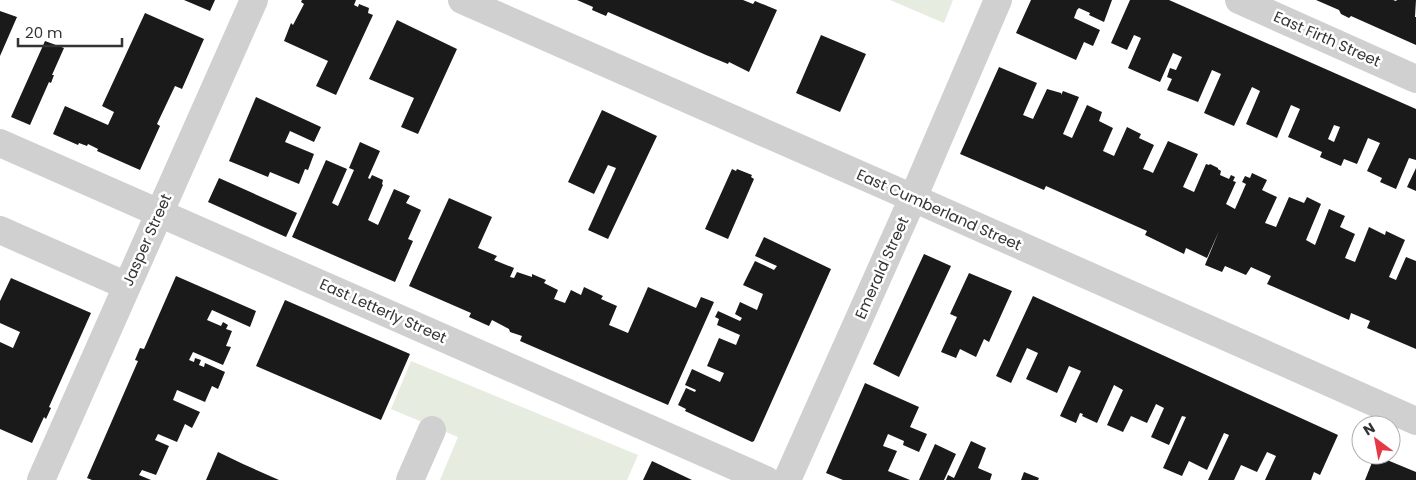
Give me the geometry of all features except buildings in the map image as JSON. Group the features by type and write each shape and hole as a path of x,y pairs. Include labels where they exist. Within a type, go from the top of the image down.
{"street":[{"name":"Jasper Street","path":"41,480 254,0"},
{"name":"East Cumberland Street","path":"462,0 1416,421"},
{"name":"Emerald Street","path":"788,480 998,0"},
{"name":"East Firth Street","path":"1238,0 1416,79"},
{"name":"East Letterly Street","path":"0,143 766,480"},
{"path":"0,230 127,286"},
{"path":"410,480 432,430"}],"shaded area":[{"path":"890,0 953,0 944,23"},
{"path":"411,361 638,455 627,480 440,480 458,437 391,409"}]}
